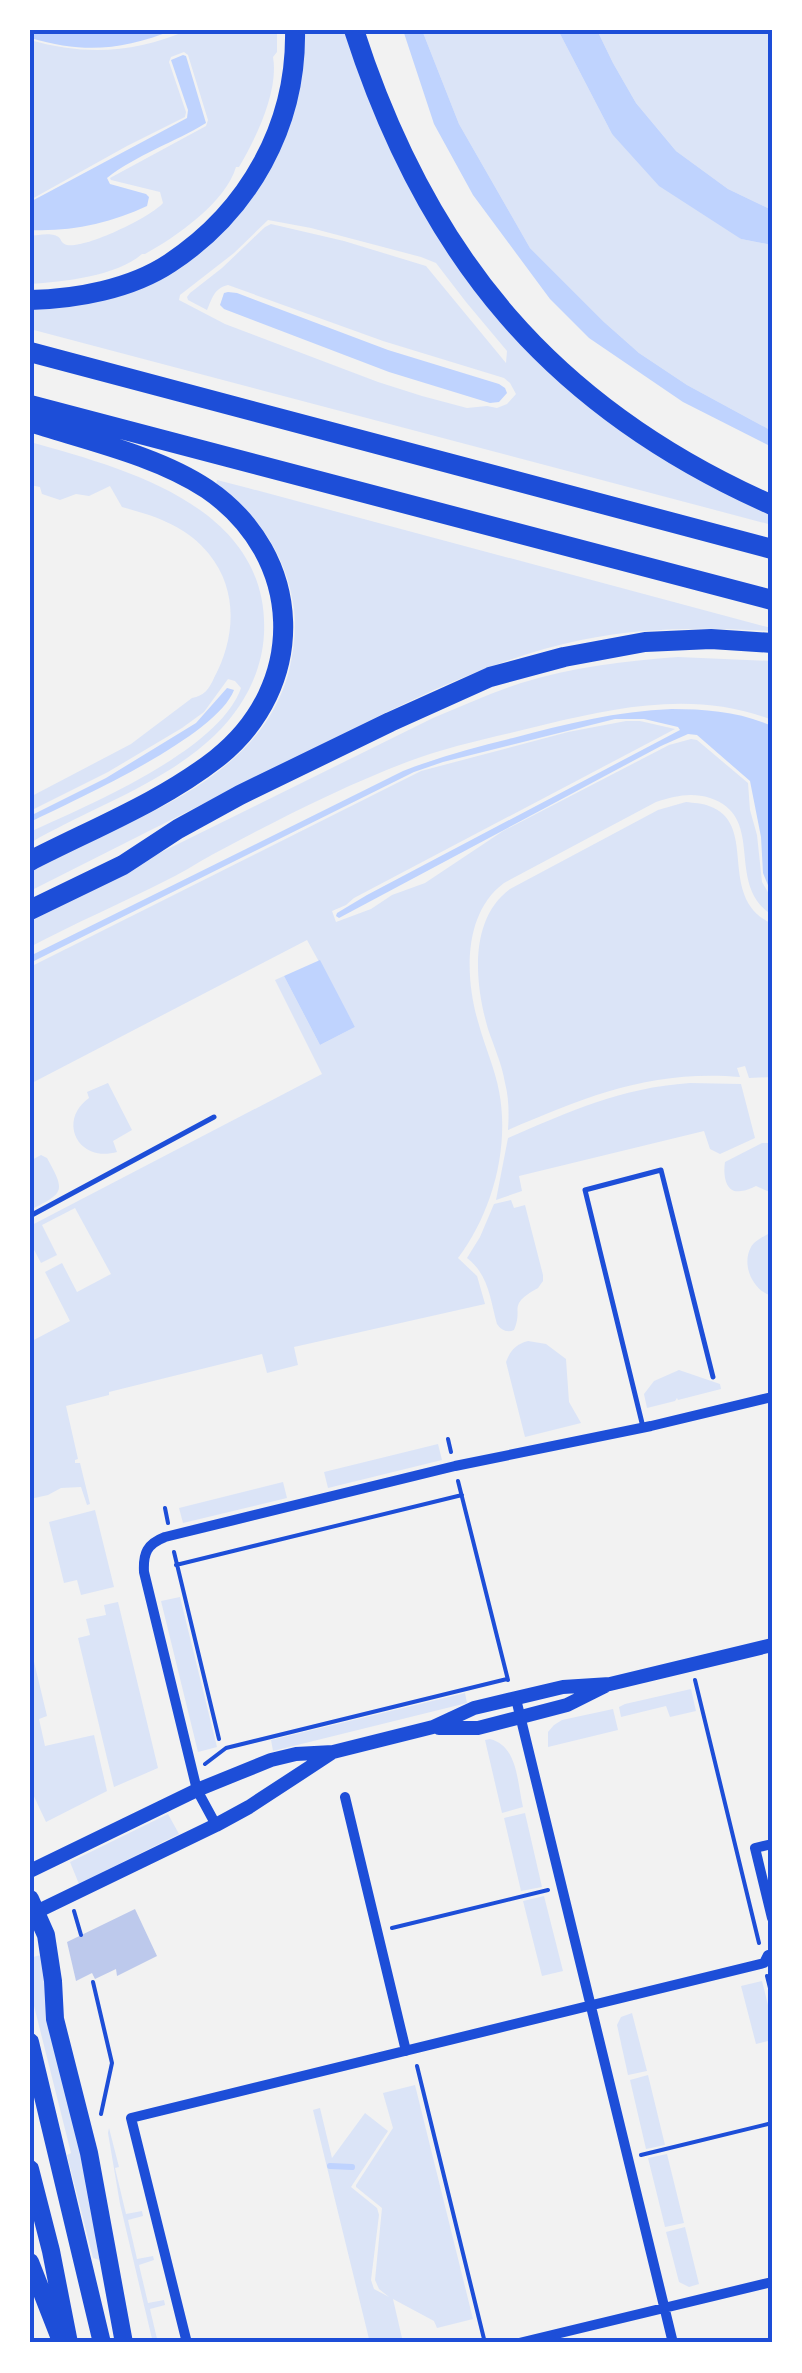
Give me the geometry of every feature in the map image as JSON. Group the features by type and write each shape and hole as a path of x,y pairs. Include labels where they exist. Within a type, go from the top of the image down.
{"highway":[{"path":"30,300 70,297 138,278 168,264 220,222 252,182 282,121 294,66 295,30"},
{"path":"354,30 410,172 452,245 494,301 545,356 626,425 686,463 772,504"},
{"path":"30,352 772,548"},
{"path":"30,406 772,600"},
{"path":"30,422 163,466 197,483 226,504 257,540 273,569 280,591 284,633 282,654 268,697 256,718 216,759 153,799 30,860"},
{"path":"30,910 123,866 178,829 240,796 490,677 564,657 645,642 772,642"}],"main road":[{"path":"32,1909 46,1935 55,2019 89,2153 124,2343"},
{"path":"30,2042 102,2343"},
{"path":"30,2169 69,2343"},
{"path":"30,2262 61,2343"}],"street":[{"path":"216,1825 193,1773 144,1572 144,1556 157,1540 455,1466 772,1397"},
{"path":"30,1871 198,1790 271,1760 333,1752 433,1728 515,1693 610,1684 772,1645"},
{"path":"433,1728 478,1728 567,1706 610,1684"},
{"path":"515,1693 674,2343"},
{"path":"32,1909 216,1825 333,1752"},
{"path":"345,1797 409,2050"},
{"path":"772,1844 755,1848 772,1918"},
{"path":"187,2343 131,2118 768,1958"},
{"path":"519,2343 772,2282"}],"lane":[{"path":"30,1216 214,1117"},
{"path":"643,1428 585,1190 661,1170 713,1377"}],"path":[{"path":"448,1439 507,1679 515,1693"},
{"path":"176,1564 462,1495"},
{"path":"165,1508 220,1739"},
{"path":"692,1664 768,1958 772,1996"},
{"path":"193,1773 226,1748 507,1679"},
{"path":"378,1932 562,1886"},
{"path":"77,1920 82,1934"},
{"path":"93,1982 112,2063 100,2122"},
{"path":"409,2050 484,2343"},
{"path":"628,2158 772,2123"}],"shaded area":[{"path":"188,30 277,30 269,99 239,167 222,193 198,217 131,262 104,273 30,284 30,236 52,234 64,244 76,245 145,216 163,203 160,192 110,178 206,126 208,120 188,55 184,52 171,57 169,62 185,117 30,200 30,40 110,50 149,44"},
{"path":"302,30 347,30 357,61 516,336 772,512 772,525 30,329 30,310 116,296 252,195","holes":["268,220 436,263 507,351 506,363 426,266 271,224 190,293 188,300 207,310 217,291 228,285 383,341 504,378 516,394 497,408 467,408 422,396 225,324 179,300 180,295 234,253"]},
{"path":"422,30 558,30 612,134 741,239 772,245 772,431 687,385 639,353 530,248 459,124"},
{"path":"597,30 772,30 772,210 728,189 676,151 636,103"},
{"path":"30,442 148,481 186,500 218,525 244,554 260,590 264,634 249,689 215,735 173,768 30,843 30,832 149,774 180,754 228,711 241,688 228,679 204,712 182,728 108,772 30,811 30,797 131,744 206,691 221,663 231,615 219,568 191,536 170,523 122,507 110,486 89,496 76,494 60,500 42,494 40,487 30,485"},
{"path":"217,480 771,628 651,630 581,640 511,659 379,716 30,891 30,871 144,816 218,772 248,744 273,711 294,646 289,585 267,536 244,508 216,485"},
{"path":"678,657 772,661 772,720 716,706 660,704 575,717 441,751 383,771 313,803 30,947 30,917 433,718 540,677"},
{"path":"626,721 675,729 332,911 336,922 425,883 503,831 669,745 697,740 748,783 762,882 772,899 772,915 758,902 750,886 737,820 727,807 710,798 690,795 656,802 504,883 480,912 470,949 471,988 499,1091 502,1135 489,1200 458,1258 477,1276 485,1304 294,1347 298,1365 267,1373 262,1354 66,1406 78,1459 75,1463 80,1463 90,1504 87,1505 81,1487 61,1488 30,1499 30,1342 70,1321 45,1272 62,1263 77,1292 111,1274 75,1208 42,1225 57,1255 41,1263 30,1242 30,1226 322,1074 275,980 284,976 320,1045 355,1027 307,940 30,1084 30,967 421,771 568,732"},
{"path":"686,802 706,805 724,815 732,828 745,897 755,912 772,924 772,1077 749,1078 745,1066 737,1068 740,1077 648,1082 593,1096 508,1130 506,1089 488,1029 478,974 481,935 487,918 510,889 658,810"},
{"path":"108,1083 132,1130 113,1141 117,1152 103,1154 83,1146 76,1138 74,1118 89,1098 87,1092"},
{"path":"690,1083 741,1084 755,1138 720,1154 710,1149 704,1131 519,1176 522,1191 496,1200 508,1138 618,1095"},
{"path":"762,1143 772,1143 772,1193 756,1186 743,1191 731,1189 725,1177 725,1162"},
{"path":"41,1155 53,1169 58,1190 30,1210 30,1161"},
{"path":"511,1200 514,1208 525,1205 543,1281 519,1303 517,1322 514,1330 509,1331 497,1324 484,1280 467,1258 494,1204"},
{"path":"772,1232 772,1296 754,1283 747,1262 753,1245"},
{"path":"528,1341 546,1344 566,1359 569,1402 581,1423 525,1437 506,1362 514,1348"},
{"path":"679,1370 720,1384 721,1389 647,1408 644,1394 654,1381"},
{"path":"438,1444 442,1460 328,1488 324,1472"},
{"path":"283,1482 287,1498 183,1523 179,1508"},
{"path":"95,1510 114,1587 81,1595 77,1580 64,1583 49,1522"},
{"path":"180,1597 217,1747 198,1752 161,1601"},
{"path":"118,1602 158,1768 114,1787 78,1638 90,1635 86,1619 106,1615 104,1605"},
{"path":"30,1645 47,1716 39,1719 45,1746 94,1735 107,1791 46,1822 30,1788"},
{"path":"691,1689 696,1711 670,1717 666,1706 621,1717 619,1707 625,1704"},
{"path":"465,1693 467,1703 273,1751 271,1740"},
{"path":"613,1709 618,1730 548,1747 548,1732 562,1720"},
{"path":"490,1739 511,1757 523,1807 502,1813 485,1740"},
{"path":"525,1813 542,1887 521,1891 504,1818"},
{"path":"168,1814 179,1834 79,1884 70,1862"},
{"path":"544,1896 563,1971 542,1976 523,1901"},
{"path":"44,1954 100,2260 93,2258 30,1990 30,1958"},
{"path":"762,1981 772,2021 772,2040 756,2044 741,1986"},
{"path":"632,2013 647,2071 628,2075 617,2025 621,2017"},
{"path":"648,2075 665,2145 646,2149 630,2080"},
{"path":"415,2085 473,2319 437,2328 434,2321 393,2299 402,2338 370,2343 313,2110 320,2108 332,2158 365,2113 388,2131 351,2187 377,2208 371,2280 374,2289 389,2297 375,2280 382,2208 356,2185 393,2128 383,2093"},
{"path":"109,2128 126,2214 142,2211 143,2216 128,2220 137,2259 153,2256 154,2260 139,2265 148,2303 164,2300 165,2305 150,2309 158,2343 153,2343 120,2204"},
{"path":"667,2154 684,2223 665,2227 648,2158"},
{"path":"685,2227 699,2284 689,2287 679,2282 666,2232"}],"water":[{"path":"30,30 174,30 120,46 86,48 30,38"},
{"path":"403,30 422,30 459,124 530,248 639,353 687,385 772,431 772,447 683,402 589,338 550,299 473,195 434,124"},
{"path":"558,30 597,30 636,103 676,151 728,189 772,210 772,245 741,239 659,186 612,134"},
{"path":"183,55 206,123 107,178 110,184 146,194 147,206 90,225 30,230 30,202 187,118 188,110 171,60"},
{"path":"228,292 388,350 499,384 507,393 499,402 490,403 389,372 224,309 220,305"},
{"path":"227,688 234,690 222,708 174,746 30,822 30,816 106,778 196,723"},
{"path":"672,709 723,712 772,726 772,895 763,873 761,837 750,781 697,735 688,734 339,918 336,916 367,895 680,730 644,719 615,719 414,772 30,963 30,956 403,771 572,723"},
{"path":"320,960 355,1027 320,1045 284,976"}],"building":[{"path":"135,1909 157,1956 117,1976 116,1969 95,1979 92,1973 76,1981 67,1942"}],"waterway":[{"path":"330,2166 352,2167"}]}
